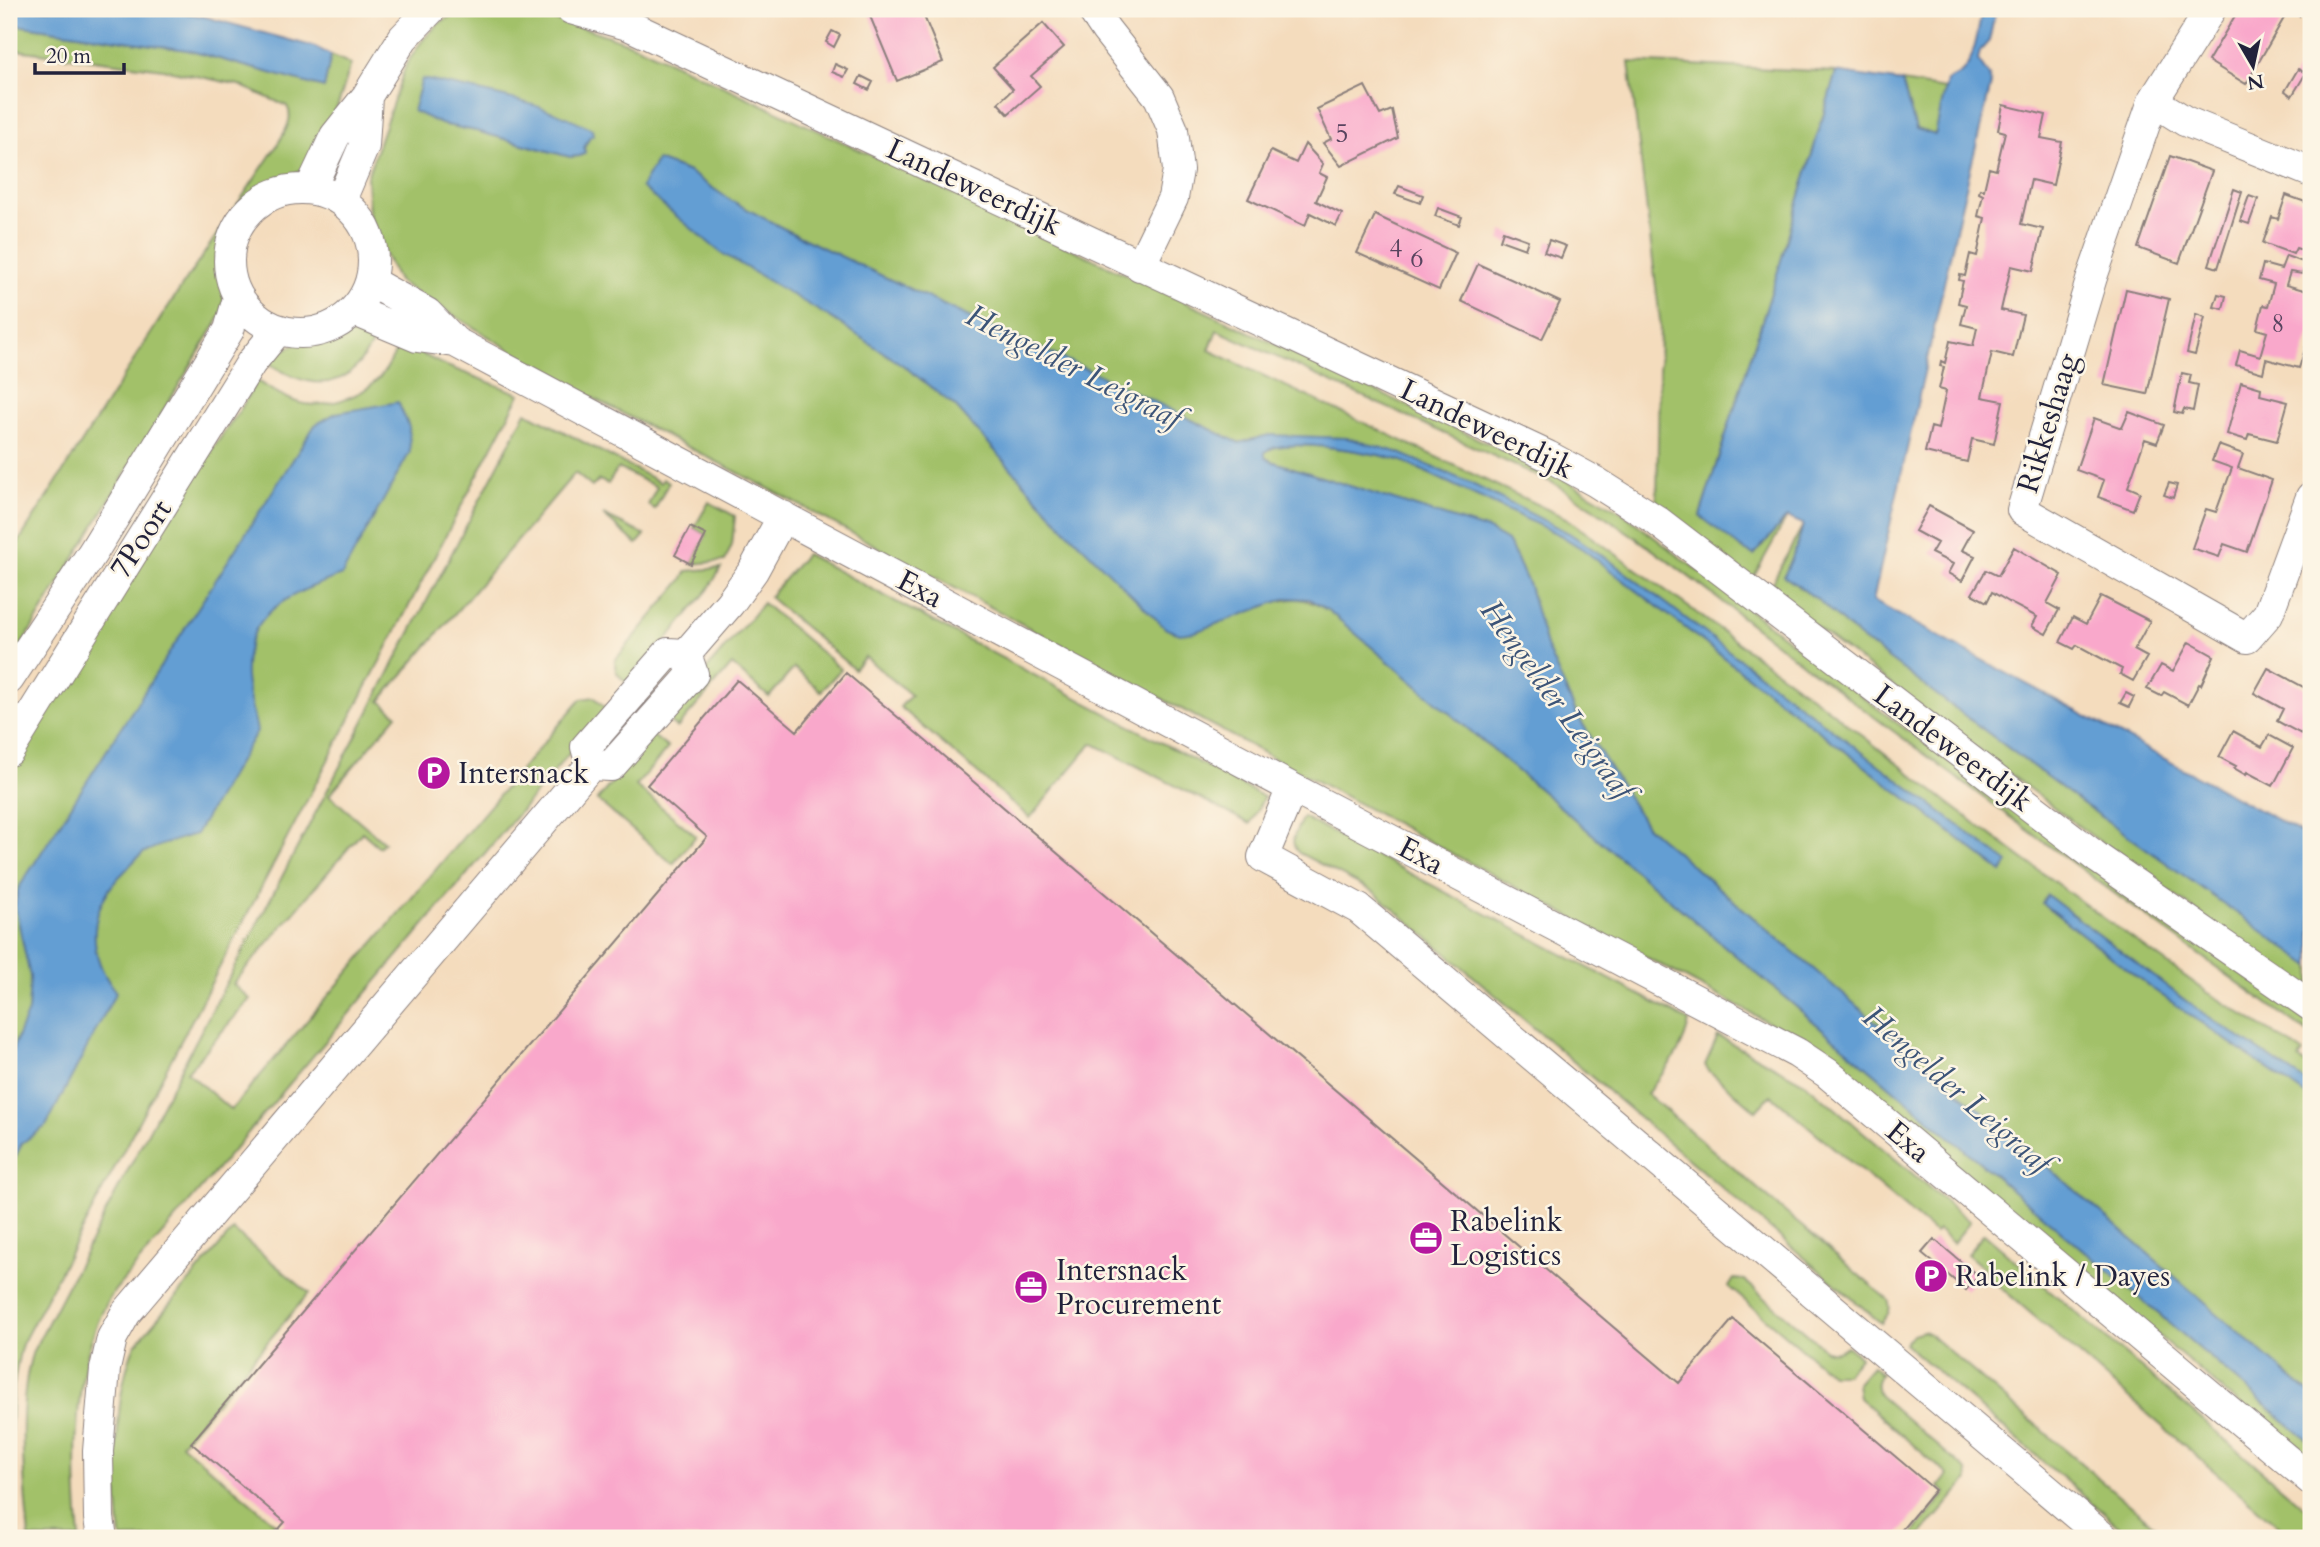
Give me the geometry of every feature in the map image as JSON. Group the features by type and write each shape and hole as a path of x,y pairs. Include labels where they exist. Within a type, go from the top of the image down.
{"street":[{"path":"310,189 335,136 367,96 403,38 431,9"},
{"name":"Landeweerdijk","path":"571,9 630,17 1140,266 1548,456 1596,482 1656,520 2099,859 2311,1006"},
{"path":"1092,9 1159,97 1173,130 1178,170 1173,198 1140,266"},
{"path":"2211,9 2153,101 2185,121 2311,172"},
{"path":"341,200 364,146 367,96"},
{"name":"Rikkeshaag","path":"2153,101 2092,276 2022,510 2247,638 2268,614 2311,497"},
{"path":"310,189 341,200 358,216 370,237 374,259 367,293 355,311 332,327 305,334 278,330 262,323 248,312 238,298 228,273 229,246 240,221 258,202 283,190 310,189"},
{"path":"371,282 427,313 455,342"},
{"name":"7Poort","path":"9,679 93,552 225,336 235,316 238,298"},
{"path":"355,311 417,337 455,342"},
{"name":"7Poort","path":"9,751 251,363 278,330"},
{"name":"Exa","path":"455,342 1292,788 1797,1053 1827,1073 2311,1480"},
{"path":"102,1538 98,1451 105,1369 112,1338 127,1313 591,765 611,766 693,674 686,654 749,577 783,516"},
{"path":"1292,788 1263,857 1359,909 2104,1538"}],"green space":[{"path":"475,9 514,9 637,46 1562,478 1620,511 1885,714 2311,1022 2311,1035 2010,817 1660,555 1590,506 1553,483 1217,330 1209,350 1566,518 1822,704 1952,806 2091,909 2207,992 2303,1052 2299,1059 2311,1068 2311,1085 2194,1007 2047,895 2042,903 2150,987 2311,1099 2311,1395 2016,1139 1646,826 1577,715 1546,646 1529,586 1507,541 1488,530 1271,461 1264,457 1265,452 1275,447 1310,446 1353,450 1402,461 1560,535 1584,550 2002,872 2007,863 1609,560 1569,533 1397,452 1269,435 1239,443 790,232 730,200 689,172 657,160 836,321 904,366 956,407 1067,531 1269,604 1300,599 1329,611 2311,1443 2311,1465 1822,1051 760,484 569,386 398,281 369,214 367,177 406,65 421,42 438,24 451,16","holes":["441,124 590,135 584,148 585,153 570,157"]},
{"path":"9,24 187,50 324,88 331,55 351,64 330,127 312,159 289,178 252,197 240,206 231,218 223,234 220,249 224,293 222,314 9,666 9,557 162,316 276,147 290,116 287,106 239,85 163,69 9,49"},
{"path":"1629,62 1836,72 1777,274 1700,515 1754,555 1787,517 1752,580 1657,504 1660,320"},
{"path":"1902,82 1945,89 1935,135 1916,129"},
{"path":"369,330 378,333 364,357 353,370 332,381 298,378 267,362 301,342 342,332"},
{"path":"400,343 444,365 520,394 22,1344 11,1415 16,1538 9,1538 9,775 148,541 242,407 256,381 300,403 330,403 361,392 377,380"},
{"path":"526,412 661,483 663,479 669,482 655,509 648,505 657,487 618,468 608,484 599,480 592,487 575,473 380,701 397,715 329,795 384,842 379,847 362,832 233,984 250,999 187,1072 231,1110 581,699 594,697 607,709 115,1290 90,1345 78,1410 76,1477 80,1538 29,1538 23,1418 24,1394 33,1351"},
{"path":"709,502 735,516 732,545 725,561 691,564 706,535 694,528"},
{"path":"603,515 645,535 637,544"},
{"path":"1803,525 1785,577 1818,600 1858,636 2078,800 2311,966 2311,994 2081,828 1768,591"},
{"path":"806,554 1264,797 1250,824 1092,743 1030,818 900,707 911,695 865,657 854,669 769,597"},
{"path":"721,568 708,590 629,685 616,670 616,659 687,571"},
{"path":"763,603 841,669 821,691 794,668 769,697 732,665 677,728 665,718"},
{"path":"652,735 668,748 636,786 696,836 673,864 597,800"},
{"path":"1303,817 1689,1021 1678,1051 1647,1094 1888,1300 1889,1312 1881,1323 1374,892 1299,853 1293,840"},
{"path":"1718,1036 1805,1083 1970,1222 1953,1243 1938,1230 1935,1233 1771,1095 1756,1111 1705,1065"},
{"path":"233,1230 309,1293 181,1444 275,1523 262,1538 121,1538 117,1492 117,1440 122,1389 135,1345"},
{"path":"1984,1234 2311,1513 2311,1538 2292,1538 1984,1273 1986,1270 1967,1254"},
{"path":"1734,1279 1744,1280 1826,1350 1837,1351 1847,1346 1860,1357 1846,1374 1831,1374 1729,1287"},
{"path":"1923,1331 2169,1538 2133,1538 1905,1344 1913,1334"},
{"path":"1872,1366 1881,1374 1877,1384 1879,1395 1967,1471 1968,1480 1918,1538 1909,1538 1946,1493 1939,1487 1948,1475 1859,1398 1857,1383"}],"water":[{"path":"9,9 161,9 202,16 315,47 331,55 324,88 187,50 9,24"},
{"path":"1982,9 1996,9 1989,41 1980,51 1978,60 1991,84 1873,601 2311,838 2311,966 2078,800 1858,636 1818,600 1784,576 1798,544 1803,524 1787,517 1754,555 1742,549 1700,516 1777,274 1836,72 1902,82 1916,129 1935,135 1947,81 1962,72 1970,60"},
{"path":"422,79 509,98 552,111 592,129 593,136 590,136 584,148 585,153 570,157 441,124 413,111"},
{"name":"Hengelder Leigraaf","path":"657,160 689,172 730,200 790,232 1239,443 1269,435 1347,438 1397,452 1470,483 1569,533 1609,560 2008,863 2002,872 1584,550 1560,535 1402,461 1353,450 1310,446 1275,447 1265,452 1265,457 1271,461 1488,530 1507,541 1529,586 1546,646 1577,715 1646,826 2016,1139 2311,1395 2311,1443 1329,611 1309,599 1287,598 1195,632 1180,634 1166,629 1067,531 956,407 904,366 836,321 720,252 641,187"},
{"path":"398,402 409,427 410,452 342,575 288,598 262,621 253,636 247,654 246,677 257,731 196,834 142,854 113,885 104,899 98,914 95,945 106,977 116,992 46,1126 22,1143 9,1171 9,1058 28,1011 30,977 15,906 18,889 315,425 336,413"},
{"path":"2047,895 2194,1007 2311,1085 2311,1099 2150,987 2042,903"}],"building":[{"path":"867,9 921,9 943,62 897,81"},
{"path":"2239,9 2269,9 2284,18 2246,84 2208,61"},
{"path":"2289,9 2304,9 2299,16"},
{"path":"1043,23 1064,47 1031,76 1040,86 1008,114 998,103 1013,89 993,67"},
{"path":"832,31 840,35 834,47 826,42"},
{"path":"835,64 848,70 844,77 832,72"},
{"path":"2298,69 2306,73 2292,96 2285,91"},
{"path":"861,76 873,82 869,90 857,84"},
{"path":"1365,86 1380,115 1392,110 1398,138 1341,166 1323,143 1331,139 1317,109"},
{"path":"2003,105 2046,115 2041,138 2062,142 2053,185 2031,180 2021,224 2043,229 2033,271 2011,266 2001,310 2023,315 2013,357 1992,352 1982,397 2003,401 1994,444 1972,439 1967,462 1925,452 1931,427 1938,429 1946,391 1939,389 1944,367 1940,366 1941,361 1945,363 1950,341 1973,346 1977,328 1961,324 1966,305 1958,303 1963,281 1959,280 1960,275 1965,276 1970,254 1977,256 1985,218 1978,216 1983,195 1979,193 1980,189 1984,190 1989,168 1996,170 2005,132 1998,130"},
{"path":"1305,144 1323,164 1319,173 1327,177 1316,201 1342,214 1336,226 1310,213 1305,226 1248,199 1271,151 1296,163"},
{"path":"2170,156 2212,171 2179,263 2138,248"},
{"path":"1399,186 1423,195 1420,203 1395,194"},
{"path":"2234,189 2242,192 2218,268 2209,265"},
{"path":"2286,195 2311,204 2311,253 2296,248 2293,254 2263,243 2272,217 2278,219"},
{"path":"2249,196 2258,199 2249,224 2240,221"},
{"path":"1438,208 1462,217 1459,225 1435,216"},
{"path":"1375,215 1456,253 1439,290 1357,253"},
{"path":"1503,231 1528,240 1525,249 1500,240"},
{"path":"1549,240 1566,246 1561,258 1544,252"},
{"path":"2286,256 2306,263 2302,274 2290,272 2286,285 2311,292 2311,330 2299,368 2266,359 2263,373 2236,365 2240,350 2260,356 2267,332 2257,329 2263,305 2268,306 2274,284 2259,280 2263,264 2281,269"},
{"path":"1478,264 1560,302 1542,339 1461,301"},
{"path":"2126,289 2169,299 2147,394 2104,385"},
{"path":"2218,294 2226,296 2223,309 2214,307"},
{"path":"2196,314 2205,317 2195,355 2187,353"},
{"path":"2182,373 2191,375 2189,383 2198,385 2193,411 2184,409 2182,414 2174,412"},
{"path":"2241,382 2261,388 2260,395 2288,402 2277,441 2249,434 2247,440 2227,434"},
{"path":"2129,412 2164,425 2157,443 2145,439 2128,487 2140,492 2133,510 2098,497 2104,480 2076,470 2094,418 2122,428"},
{"path":"2218,445 2243,454 2238,468 2272,480 2247,552 2224,544 2219,557 2192,548 2206,509 2216,512 2232,468 2212,461"},
{"path":"2169,483 2177,485 2173,498 2164,495"},
{"path":"1929,506 1973,530 1962,550 1975,556 1962,581 1948,573 1953,564 1931,553 1937,543 1915,531"},
{"path":"690,527 706,535 691,564 675,555"},
{"path":"2014,547 2062,575 2047,603 2059,610 2046,634 2032,626 2037,617 1992,592 1987,602 1972,594 1986,570 1998,576"},
{"path":"2101,596 2150,621 2134,650 2147,657 2133,681 2120,674 2122,669 2077,645 2074,649 2060,642 2073,617 2086,624"},
{"path":"2189,642 2214,656 2201,685 2199,684 2188,705 2164,692 2161,696 2147,689 2161,665 2173,671"},
{"path":"2268,668 2311,691 2311,704 2304,718 2309,720 2301,734 2277,721 2283,709 2254,693"},
{"path":"846,673 1679,1383 1733,1319 1935,1490 1895,1538 271,1538 285,1522 191,1443 707,837 647,785 737,680 797,731"},
{"path":"2126,693 2134,697 2129,707 2120,703"},
{"path":"2233,731 2262,747 2269,735 2293,748 2273,786 2247,772 2246,775 2219,757"},
{"path":"1934,1239 1978,1276 1966,1290 1922,1253"}],"place":[{"name":"Intersnack","path":"434,773"},
{"name":"Rabelink Logistics","path":"1426,1238"},
{"name":"Rabelink / Dayes","path":"1931,1276"},
{"name":"Intersnack Procurement","path":"1031,1287"}]}
